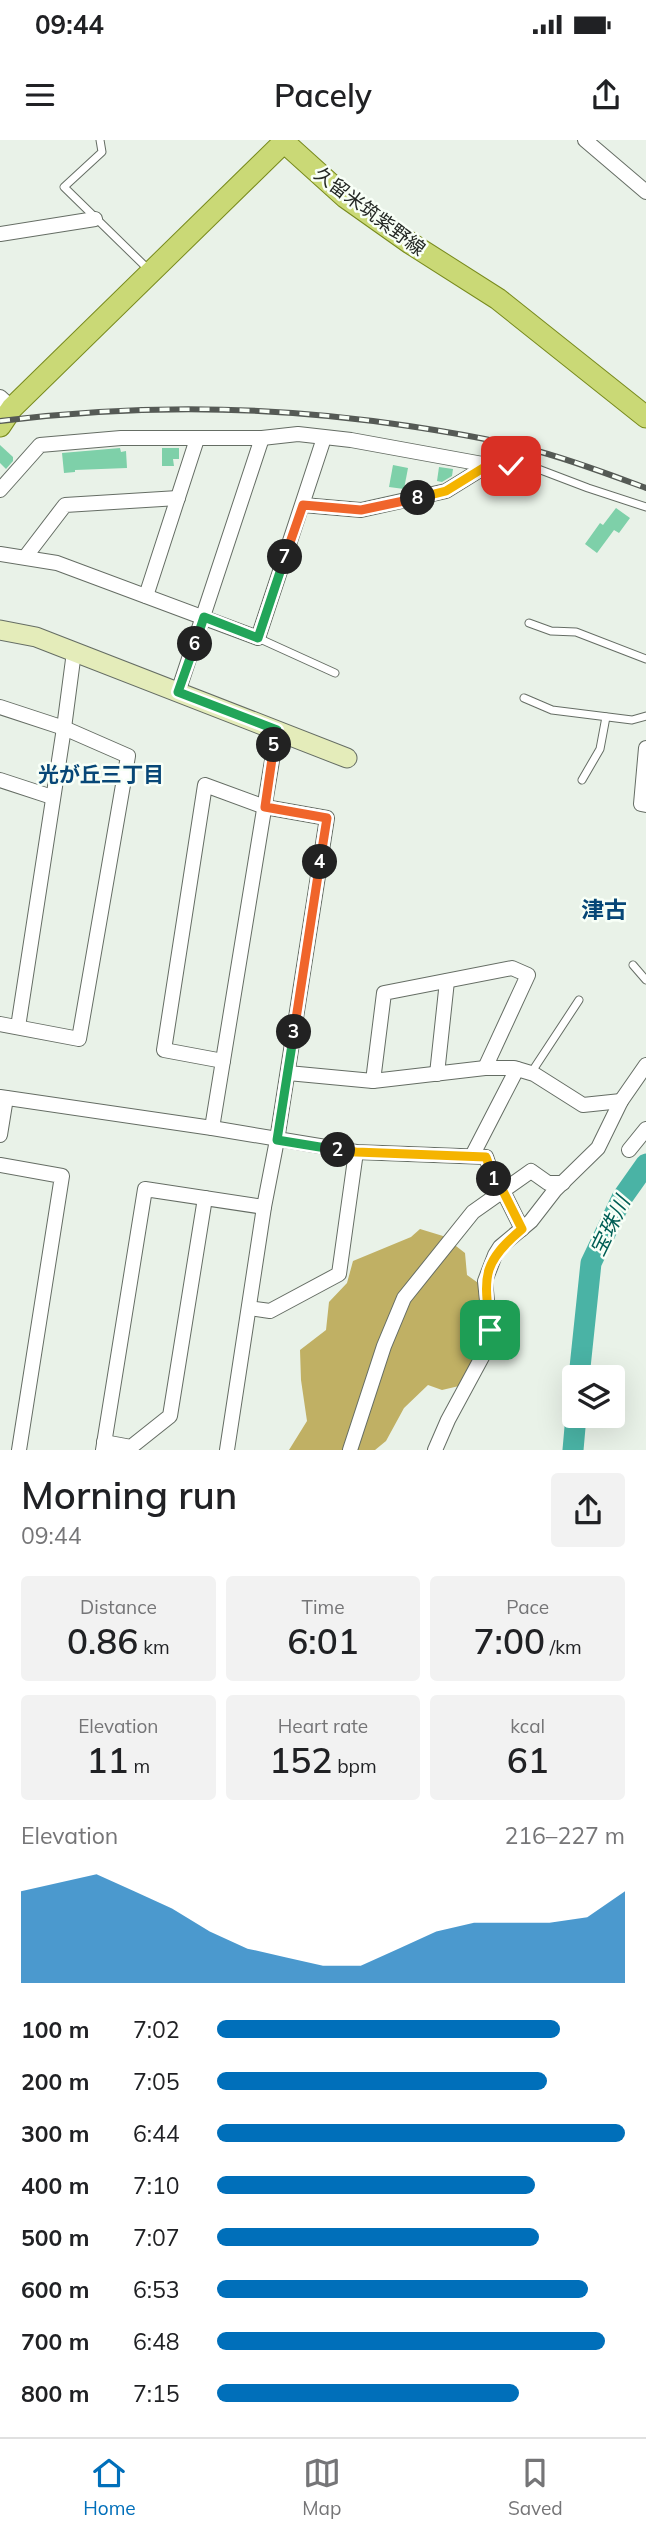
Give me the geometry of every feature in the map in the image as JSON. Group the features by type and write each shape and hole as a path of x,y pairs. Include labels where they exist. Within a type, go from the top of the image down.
{"main road":[{"name":"久留米筑紫野線","path":"0,426 6,402 152,273 286,141 345,197 498,299 646,417"}],"street":[{"path":"585,140 646,192"},
{"path":"0,234 95,219"},
{"path":"0,490 40,445 121,438 262,438 298,435 351,440 488,465"},
{"path":"178,692 262,438"},
{"path":"0,554 57,563 258,638 324,438"},
{"path":"146,596 197,439"},
{"path":"303,505 361,510 446,491 488,465"},
{"path":"26,556 65,505 178,498"},
{"path":"0,629 36,637 347,758"},
{"path":"18,1027 74,652"},
{"path":"0,707 64,728 128,756 79,1039 0,1024"},
{"path":"212,1128 277,730"},
{"path":"646,748 642,804 646,805"},
{"path":"0,780 52,797"},
{"path":"223,1061 164,1050 205,785 265,807 327,818 227,1450"},
{"path":"373,1081 384,993 512,968 528,975 485,1068"},
{"path":"437,1074 447,981"},
{"path":"435,1450 488,1346 490,1330 485,1281 500,1247 522,1229 598,1148 621,1101 646,1065"},
{"path":"288,1073 373,1081 485,1068 524,1071 583,1105 621,1101"},
{"path":"472,1156 524,1071"},
{"path":"0,1135 3,1098 356,1152 486,1157 495,1180 522,1229"},
{"path":"629,1150 646,1129"},
{"path":"249,1308 270,1311 339,1274 356,1152"},
{"path":"0,1165 62,1176 19,1450"},
{"path":"350,1450 384,1346 404,1298 473,1212 531,1171 548,1183 563,1183"},
{"path":"205,1198 170,1416 131,1447 104,1446 145,1189 205,1198 264,1207"}],"lane":[{"path":"100,140 102,152 64,187 152,273"},
{"path":"488,465 525,464 646,507"},
{"path":"529,623 551,631 576,632 646,659"},
{"path":"258,638 335,673"},
{"path":"524,698 552,710 632,720 646,716"},
{"path":"582,780 600,749 606,717"},
{"path":"633,965 646,980"},
{"path":"524,1071 579,1000"}],"shaded area":[{"path":"420,1229 443,1236 465,1253 467,1275 481,1285 482,1349 459,1386 442,1390 428,1385 404,1408 386,1441 375,1450 289,1450 307,1421 300,1350 326,1330 329,1302 347,1283 353,1261 411,1237"}],"building":[{"path":"0,445 13,457 6,469 0,463"},
{"path":"120,448 121,452 126,451 127,468 75,470 64,473 62,453"},
{"path":"162,448 179,448 179,459 173,459 174,466 162,466"},
{"path":"393,465 408,468 404,489 389,487"},
{"path":"439,467 453,469 452,476 442,482 437,481"},
{"path":"616,508 630,518 619,533 614,530 597,553 585,544 600,523 603,525"}],"waterway":[{"name":"宝珠川","path":"580,1365 591,1263 622,1198 646,1164"},
{"name":"宝珠川","path":"573,1450 575,1428"}],"railway":[{"path":"0,421 51,415 205,409 358,419 515,445 574,462 646,488"}],"district":[{"name":"光が丘三丁目","path":"101,775"},
{"name":"津古","path":"604,910"}],"route":[{"path":"490,1330 485,1281 488,1270 500,1247 522,1229 495,1180 486,1157 356,1152 277,1140 327,818 265,807 277,730 178,692 204,617 258,638 303,505 361,510 446,491 488,465 511,466"}]}
